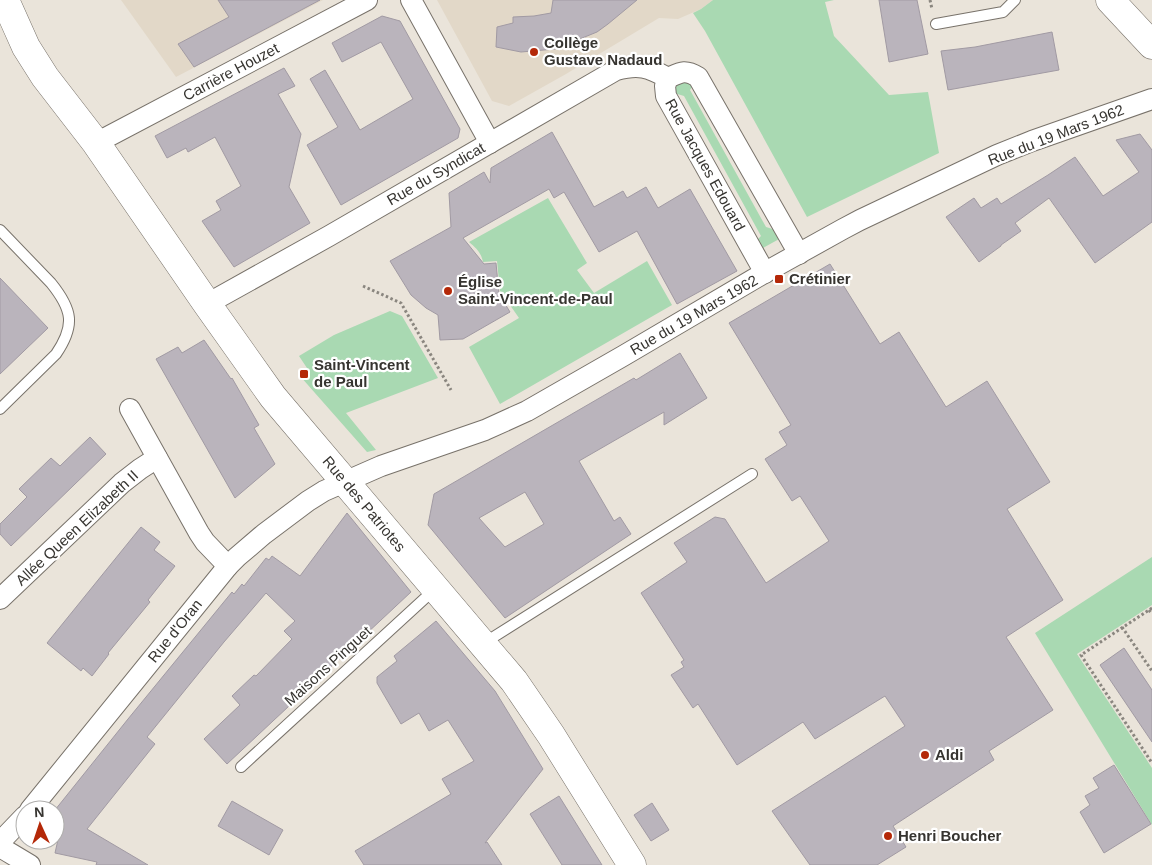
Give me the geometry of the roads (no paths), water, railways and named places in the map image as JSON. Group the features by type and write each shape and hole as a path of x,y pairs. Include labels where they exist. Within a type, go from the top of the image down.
{"street":[{"name":"Rue des Patriotes","path":"5,0 18,31 45,77 96,143 273,397 514,681 546,727 632,865"},
{"name":"Rue des Patriotes","path":"17,0 58,62 96,143"},
{"name":"Carrière Houzet","path":"96,143 367,0"},
{"path":"411,0 490,143"},
{"path":"1110,0 1152,45"},
{"name":"Rue du Syndicat","path":"207,304 329,236 616,70 628,67 643,67 668,78"},
{"name":"Rue Jacques Edouard","path":"765,273 666,96 665,86 668,78 683,71 698,77 799,254"},
{"name":"Rue du 19 Mars 1962","path":"346,481 381,466 485,430 520,414 843,228 997,155 1152,99"},
{"path":"130,410 199,533 228,566"},
{"name":"Allée Queen Elizabeth II","path":"0,599 122,483 156,458"},
{"name":"Rue d'Oran","path":"38,800 228,566 264,534 308,501 346,481"},
{"path":"0,842 15,826"},
{"path":"0,847 30,865"}],"lane":[{"path":"936,24 1002,12 1015,0"},
{"path":"0,230 59,292 68,310 69,318 69,328 63,344 56,354 0,409"},
{"path":"483,644 752,474"},
{"name":"Maisons Pinguet","path":"241,766 436,588"}],"place":[{"name":"Collège Gustave Nadaud","path":"534,52"},
{"name":"Crétinier","path":"779,279"},
{"name":"Église Saint-Vincent-de-Paul","path":"448,291"},
{"name":"Saint-Vincent de Paul","path":"304,374"},
{"name":"Aldi","path":"925,755"},
{"name":"Henri Boucher","path":"888,836"}]}
